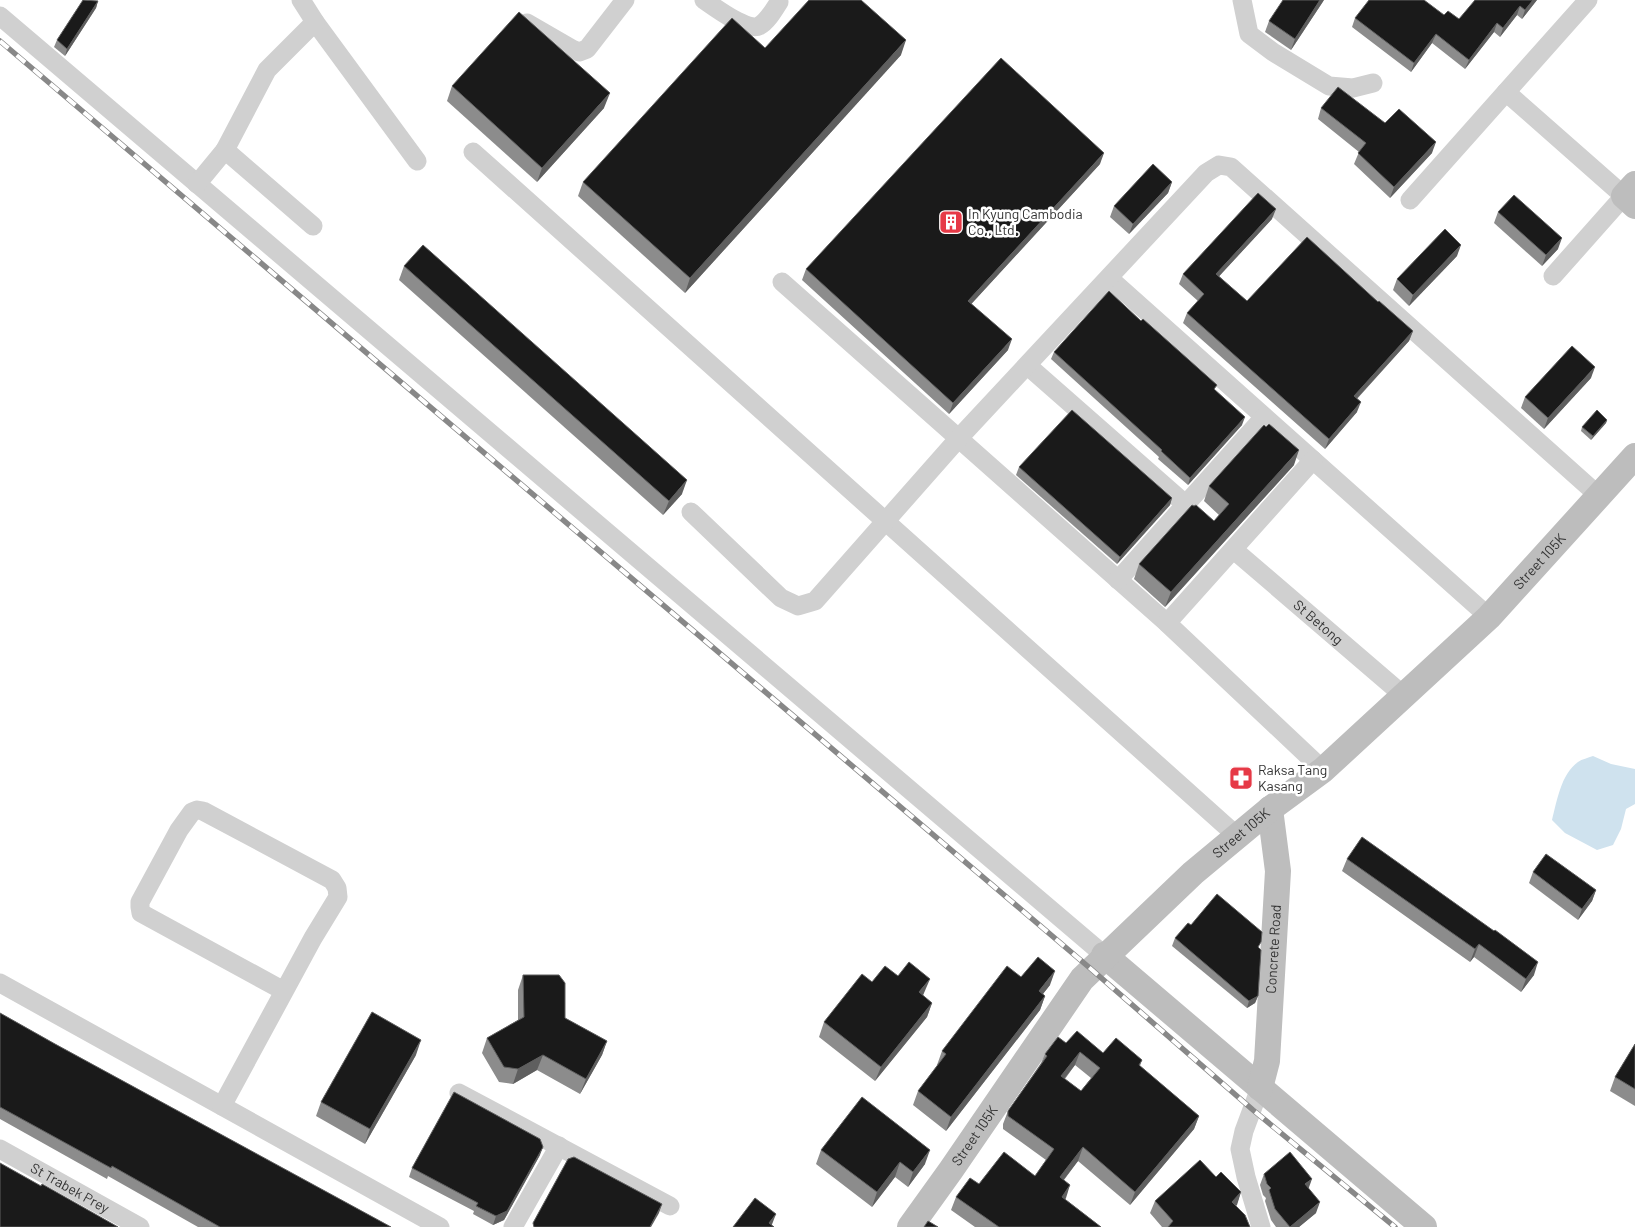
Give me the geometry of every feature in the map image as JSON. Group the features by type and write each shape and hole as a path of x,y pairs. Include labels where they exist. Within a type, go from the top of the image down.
{"main road":[{"name":"Street 105K","path":"910,1227 1082,978 1193,873 1270,809 1323,770 1489,617 1635,456"},
{"name":"Concrete Road","path":"1260,1088 1267,1061 1278,871 1270,809"},
{"path":"1104,956 1424,1227"}],"street":[{"path":"302,0 314,22 417,161"},
{"path":"527,23 579,52 587,49 625,0"},
{"path":"704,0 750,28 757,28 763,24 779,2"},
{"path":"1242,0 1249,34 1272,52 1329,86 1353,88 1373,83"},
{"path":"1410,200 1588,0"},
{"path":"0,16 1104,956"},
{"path":"198,184 224,150 267,70 314,22"},
{"path":"1506,92 1631,195 1554,276"},
{"path":"224,150 313,226"},
{"path":"473,152 1237,836"},
{"path":"691,512 781,598 798,606 815,601 958,439 1206,173 1219,165 1231,167 1599,496"},
{"path":"1109,278 1489,617"},
{"path":"782,282 1167,623 1323,770"},
{"path":"1028,366 1185,504"},
{"path":"1118,580 1264,417"},
{"path":"1167,623 1313,460"},
{"name":"St Betong","path":"1234,550 1403,695"},
{"path":"222,1106 338,897 337,888 332,880 203,812 197,810 192,812 140,902 141,913 284,992"},
{"path":"0,983 440,1227"},
{"path":"1260,1088 1244,1131 1240,1149 1246,1178 1261,1227"},
{"path":"459,1093 670,1206"},
{"path":"513,1227 559,1146"},
{"name":"St Trabek Prey","path":"0,1149 140,1227"}],"water":[{"path":"1593,756 1611,764 1635,769 1635,804 1626,809 1621,829 1613,845 1597,850 1565,833 1552,820 1560,788 1567,773 1578,762"}],"building":[{"path":"83,0 98,1 67,49 57,40"},
{"path":"809,0 861,0 906,40 690,278 583,182 732,18 765,48"},
{"path":"1283,0 1320,0 1295,39 1269,21"},
{"path":"1369,0 1424,0 1444,15 1448,11 1459,19 1475,0 1533,0 1525,10 1520,6 1503,28 1497,23 1469,60 1436,34 1414,63 1355,18"},
{"path":"519,12 610,93 542,168 452,86"},
{"name":"In Kyung Cambodia Co., Ltd.","path":"1001,58 1104,153 968,301 1012,339 953,403 806,269"},
{"path":"1338,87 1385,123 1399,109 1436,142 1394,187 1358,153 1366,143 1321,108"},
{"path":"1153,164 1172,182 1133,224 1114,206"},
{"path":"1258,193 1276,209 1216,274 1247,301 1307,237 1378,302 1413,331 1354,396 1361,402 1329,439 1187,313 1204,294 1183,274"},
{"path":"1514,195 1562,238 1546,255 1498,212"},
{"path":"1445,229 1461,245 1413,295 1397,279"},
{"path":"423,245 687,480 669,501 404,266"},
{"path":"1109,291 1141,321 1143,319 1217,385 1214,389 1245,417 1190,478 1162,450 1054,352"},
{"path":"1572,346 1595,367 1548,418 1525,397"},
{"path":"1072,410 1172,498 1120,557 1019,467"},
{"path":"1597,410 1607,420 1593,436 1582,427"},
{"path":"1269,424 1299,450 1171,592 1139,564 1192,505 1196,505 1214,521 1229,504 1209,486 1264,425 1266,427"},
{"path":"1362,837 1538,962 1526,979 1479,944 1475,949 1347,859"},
{"path":"1546,854 1596,890 1582,909 1533,872"},
{"path":"1217,894 1262,932 1261,942 1258,947 1261,950 1258,996 1249,1001 1175,938 1188,923 1191,925"},
{"path":"1038,957 1055,971 1039,991 1045,996 951,1117 918,1091 946,1054 942,1051 1007,966 1021,977"},
{"path":"909,962 930,979 919,992 932,1003 881,1067 824,1022 862,974 872,982 885,966 898,976"},
{"path":"523,975 559,975 565,983 565,1018 607,1041 586,1079 543,1055 518,1069 504,1067 487,1038 524,1017"},
{"path":"372,1012 421,1040 370,1129 321,1102"},
{"path":"0,1013 391,1227 220,1227 112,1166 111,1168 0,1107"},
{"path":"1077,1031 1103,1053 1116,1038 1142,1060 1139,1065 1199,1116 1135,1192 1083,1147 1060,1177 1070,1185 1062,1197 1101,1227 999,1227 956,1197 970,1178 979,1184 1004,1152 1035,1176 1054,1149 1008,1116 1008,1111 1047,1056 1045,1054 1058,1037 1066,1043","holes":["1080,1052 1100,1068 1081,1091 1061,1076"]},
{"path":"1635,1044 1635,1089 1615,1077"},
{"path":"454,1092 540,1139 543,1147 507,1211 496,1216 476,1206 478,1203 412,1168"},
{"path":"862,1097 930,1150 913,1172 900,1162 877,1192 821,1150"},
{"path":"1290,1152 1312,1179 1305,1184 1320,1202 1290,1227 1275,1209 1269,1190 1271,1188 1267,1184 1264,1174"},
{"path":"574,1157 662,1204 650,1227 534,1227 533,1223 568,1159"},
{"path":"1200,1160 1216,1177 1221,1172 1241,1192 1232,1202 1245,1215 1250,1227 1168,1227 1173,1221 1155,1201"},
{"path":"0,1163 41,1186 42,1184 118,1227 0,1227"},
{"path":"755,1198 776,1214 769,1223 774,1227 733,1227"},
{"path":"928,1221 938,1227 924,1227"}],"railway":[{"path":"0,41 1091,969 1253,1110 1395,1227"}],"place":[{"name":"In Kyung Cambodia Co., Ltd.","path":"951,222"},
{"name":"Raksa Tang Kasang","path":"1241,778"}]}
